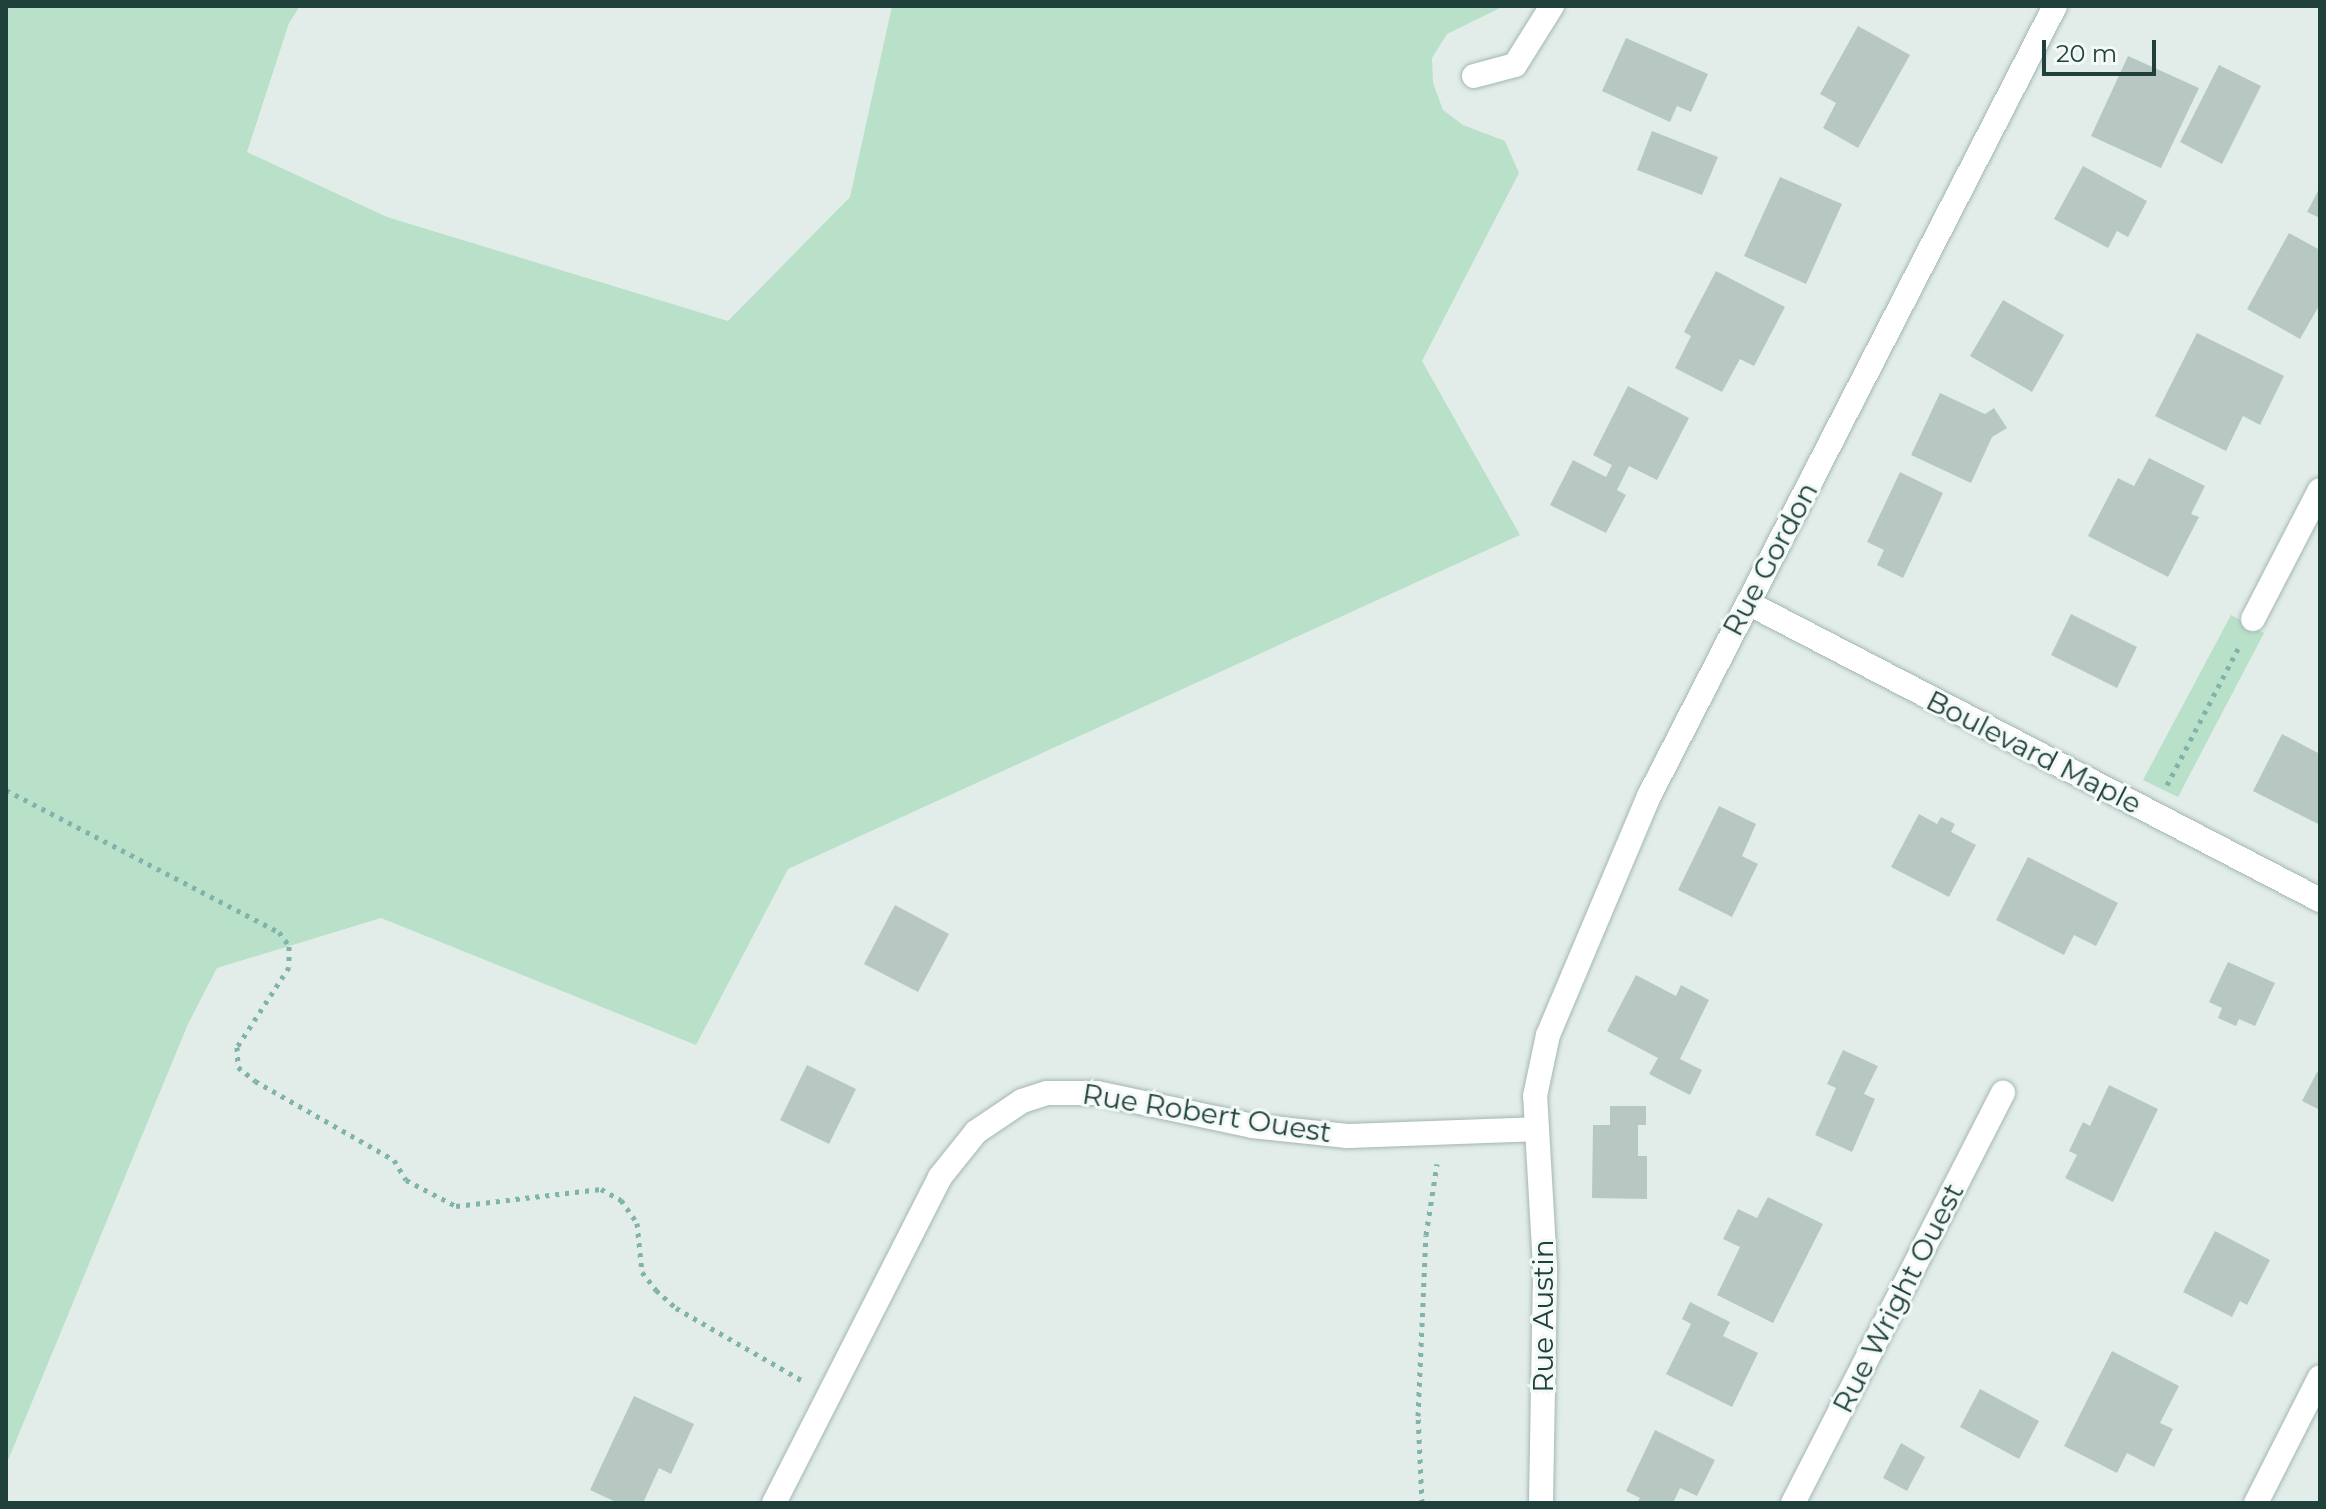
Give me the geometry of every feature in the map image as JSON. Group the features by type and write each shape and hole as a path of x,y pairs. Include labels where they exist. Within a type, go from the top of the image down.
{"street":[{"path":"1474,76 1515,65 1552,6"},
{"name":"Rue Gordon","path":"1536,1129 1538,1068 1572,973 1649,796 2055,6"},
{"path":"2250,624 2320,490"},
{"name":"Boulevard Maple","path":"1748,603 2320,900"},
{"name":"Rue Robert Ouest","path":"774,1503 940,1177 976,1132 1022,1101 1047,1093 1097,1093 1275,1129 1441,1135 1536,1129"},
{"name":"Rue Wright Ouest","path":"1793,1503 2003,1093"},
{"name":"Rue Austin","path":"1536,1129 1545,1281 1541,1503"},
{"path":"2256,1503 2320,1377"}],"path":[{"path":"2166,788 2250,624"},
{"path":"6,790 279,932 289,946 289,967 237,1047 238,1067 255,1081 394,1160 406,1180 456,1206 485,1207 601,1189 621,1200 637,1223 642,1272 656,1290 687,1315 828,1396"},
{"path":"1422,1503 1418,1416 1426,1235 1441,1135"}],"green space":[{"path":"6,6 300,6 289,23 247,152 387,217 728,321 850,197 892,6 1504,6 1447,34 1432,58 1433,83 1443,110 1463,125 1505,141 1519,173 1422,361 1520,535 788,869 696,1045 381,918 217,968 188,1024 6,1465"},
{"path":"2231,615 2264,633 2178,797 2143,780"}],"building":[{"path":"1858,26 1910,55 1858,148 1823,128 1836,103 1820,94"},
{"path":"1626,38 1708,74 1691,112 1677,106 1670,122 1602,91"},
{"path":"2128,56 2199,88 2161,168 2091,136"},
{"path":"2219,65 2261,86 2222,164 2180,142"},
{"path":"1652,131 1718,157 1702,195 1637,170"},
{"path":"2083,166 2147,201 2128,237 2117,231 2108,248 2054,219"},
{"path":"1780,177 1842,204 1806,284 1744,256"},
{"path":"2320,187 2320,218 2307,212"},
{"path":"2289,233 2320,250 2320,304 2300,339 2247,309"},
{"path":"1716,271 1785,307 1754,366 1740,359 1722,392 1675,368 1691,336 1684,332"},
{"path":"2003,300 2064,335 2032,392 1970,356"},
{"path":"2197,333 2284,376 2260,425 2243,416 2226,451 2155,416"},
{"path":"1628,386 1689,418 1657,480 1629,466 1617,490 1626,495 1606,533 1550,505 1573,460 1606,477 1612,465 1593,455"},
{"path":"1940,393 1985,414 1994,408 2007,428 1992,437 1971,483 1911,455"},
{"path":"2149,458 2205,486 2191,514 2199,517 2168,577 2088,536 2118,478 2134,486"},
{"path":"1900,472 1943,493 1903,578 1877,565 1884,550 1867,542"},
{"path":"2071,614 2137,647 2117,688 2051,655"},
{"path":"2282,734 2320,754 2320,825 2253,791"},
{"path":"1719,806 1756,824 1742,856 1758,864 1732,917 1678,890"},
{"path":"1919,814 1937,824 1941,817 1955,824 1951,832 1976,845 1949,897 1891,867"},
{"path":"2028,857 2118,903 2096,946 2074,935 2064,955 1996,920"},
{"path":"895,905 949,934 918,992 864,964"},
{"path":"2228,962 2275,983 2255,1026 2239,1019 2236,1026 2218,1018 2222,1008 2209,1002"},
{"path":"1636,975 1676,996 1681,985 1709,1000 1680,1059 1702,1070 1690,1095 1649,1074 1658,1058 1607,1031"},
{"path":"1843,1050 1878,1066 1864,1094 1875,1099 1852,1152 1815,1135 1836,1088 1827,1084"},
{"path":"807,1065 856,1089 829,1144 780,1120"},
{"path":"2317,1072 2320,1074 2320,1110 2302,1101"},
{"path":"2109,1085 2158,1109 2113,1202 2065,1178 2077,1155 2069,1151 2083,1122 2090,1126"},
{"path":"1610,1106 1646,1106 1646,1125 1638,1125 1638,1156 1647,1156 1647,1199 1592,1198 1593,1125 1610,1125"},
{"path":"1768,1197 1823,1224 1773,1323 1717,1295 1740,1247 1723,1239 1738,1209 1757,1218"},
{"path":"2215,1231 2270,1260 2247,1305 2240,1301 2232,1317 2183,1292"},
{"path":"1690,1302 1730,1322 1723,1336 1758,1353 1732,1407 1666,1374 1691,1324 1682,1319"},
{"path":"2112,1351 2179,1386 2160,1423 2173,1429 2154,1467 2127,1453 2117,1473 2064,1446"},
{"path":"1980,1389 2039,1421 2019,1459 1960,1427"},
{"path":"634,1396 694,1424 671,1474 659,1468 643,1503 618,1503 590,1490"},
{"path":"1655,1430 1715,1460 1697,1496 1680,1488 1673,1503 1637,1503 1640,1498 1626,1491"},
{"path":"1901,1443 1925,1457 1907,1491 1883,1478"}]}
